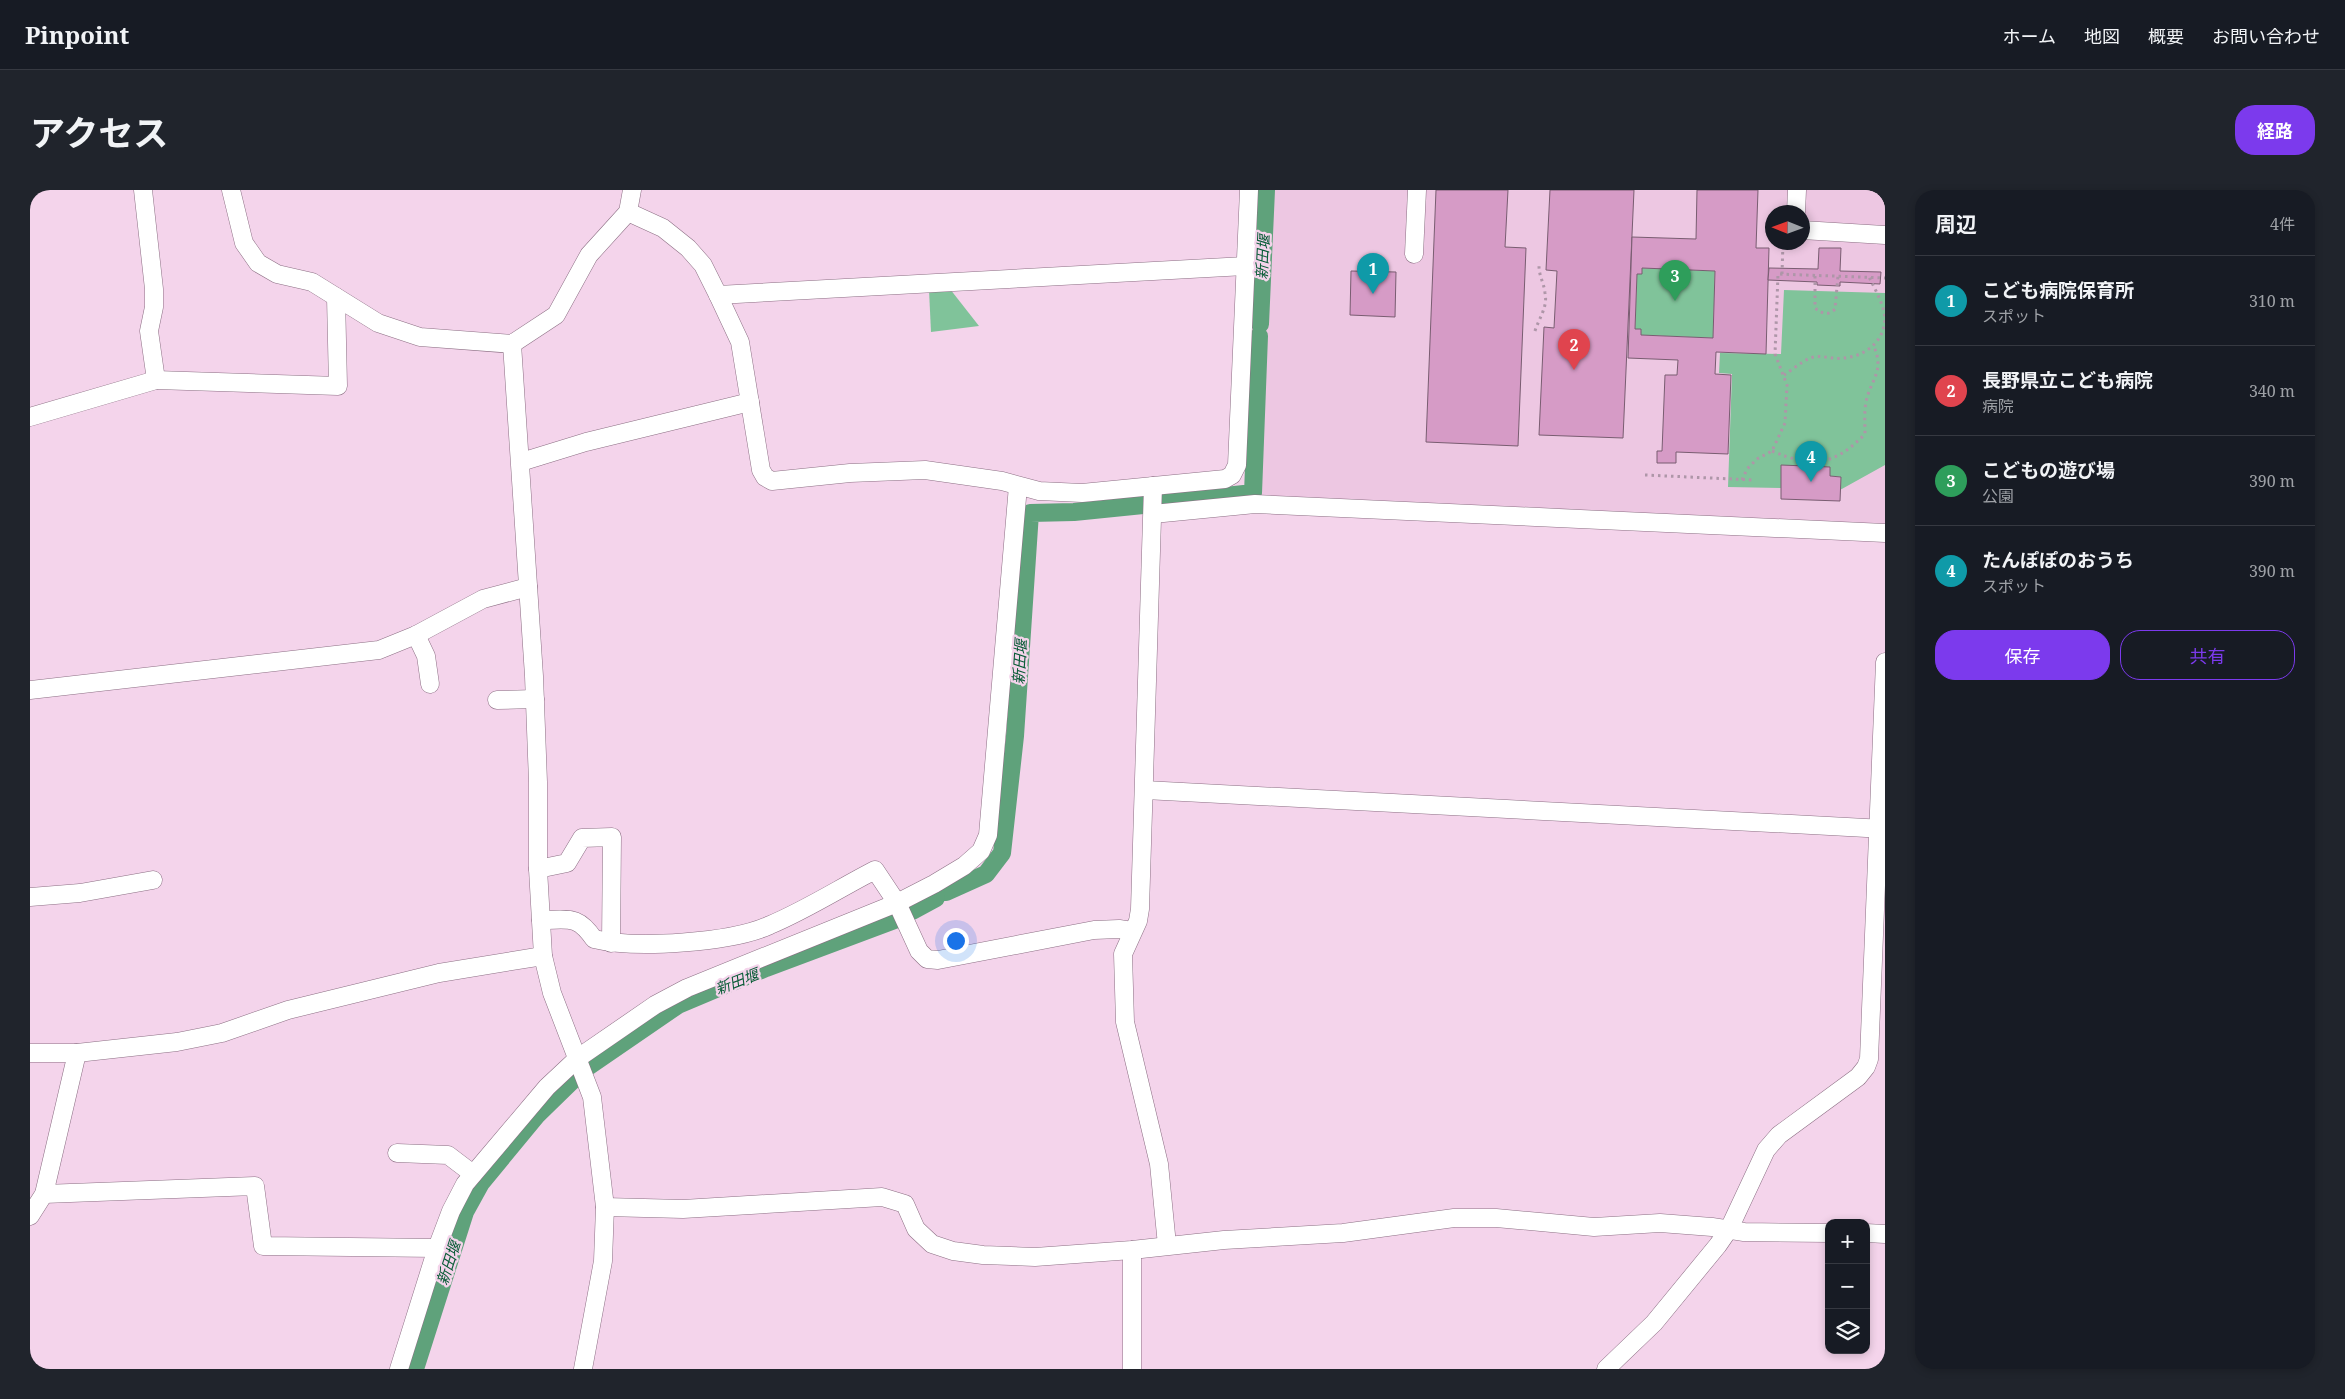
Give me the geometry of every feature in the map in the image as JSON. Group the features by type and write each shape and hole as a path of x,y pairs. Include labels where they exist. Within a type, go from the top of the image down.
{"street":[{"path":"144,190 154,289 154,307 149,331 156,380"},
{"path":"231,190 244,243 258,262 277,274 312,282 378,322 420,337 512,344 556,315 589,255 628,212 632,190"},
{"path":"628,212 663,228 688,248 703,265 740,342 761,470 765,477 772,481 850,473 926,470 1002,481 1039,491 1082,493 1225,479 1232,474 1237,465 1249,190"},
{"path":"1414,254 1417,190"},
{"path":"1796,205 1797,190"},
{"path":"1810,230 1885,235"},
{"path":"718,295 1245,266"},
{"path":"30,417 156,380 338,386 336,297"},
{"path":"512,344 535,699 538,782 538,869 543,956 552,993 592,1097 605,1207 603,1261 583,1369"},
{"path":"521,462 586,442 750,402"},
{"path":"399,1369 436,1248 451,1211 465,1184 547,1087 578,1058 655,1004 687,988 897,903 964,866 981,851 988,835 1018,486"},
{"path":"1153,486 1140,909 1138,921 1132,931 1124,954 1125,1022 1159,1164 1167,1245"},
{"path":"1153,514 1255,504 1885,533"},
{"path":"30,690 379,650 416,635 482,599 528,587"},
{"path":"416,635 426,656 430,684"},
{"path":"1606,1369 1654,1323 1729,1229 1766,1150 1779,1135 1858,1077 1866,1067 1869,1059 1882,829 1885,662"},
{"path":"497,700 535,699"},
{"path":"1145,790 1882,829"},
{"path":"538,869 568,863 582,838 612,837 611,943"},
{"path":"540,920 577,920 585,926 594,939 611,943 694,941 747,933 770,926 874,870 897,903 919,951 927,959 938,960 1094,930 1119,929 1132,931"},
{"path":"30,897 80,894 154,880"},
{"path":"30,1053 77,1052 177,1042 222,1033 288,1010 439,973 543,956"},
{"path":"30,1216 44,1194 77,1052"},
{"path":"397,1153 448,1155 473,1174"},
{"path":"44,1194 255,1186 263,1246 436,1248"},
{"path":"605,1207 683,1209 882,1197 905,1204 916,1229 932,1244 952,1251 983,1255 1035,1257 1132,1250 1167,1245 1342,1233 1454,1218 1496,1218 1594,1227 1660,1223 1689,1224 1744,1232 1825,1233"},
{"path":"1870,1233 1885,1234"},
{"path":"1132,1250 1132,1369"}],"path":[{"path":"1782,274 1783,250"},
{"path":"1535,331 1546,305 1546,295 1539,266"},
{"path":"1742,480 1747,469 1757,459 1772,451 1785,423 1787,385 1775,354 1778,274 1885,278"},
{"path":"1815,276 1816,308 1826,314 1835,309 1838,276"},
{"path":"1784,375 1810,358 1821,356 1841,359 1854,357 1874,347 1884,330 1885,316 1869,277"},
{"path":"1772,451 1800,461 1829,461 1845,453 1865,434 1866,401 1877,378 1880,365 1878,354 1874,347"},
{"path":"1645,475 1754,480"}],"shaded area":[{"path":"1271,190 1885,190 1885,524 1257,498"}],"green space":[{"path":"1642,268 1715,271 1713,338 1641,335 1641,329 1635,329 1637,274"},
{"path":"950,289 979,326 931,332 929,290"},
{"path":"1784,290 1885,293 1885,465 1840,490 1841,477 1830,476 1781,488 1728,487 1732,374 1719,373 1720,353 1781,354"}],"building":[{"path":"1436,190 1508,190 1505,247 1526,248 1518,446 1426,442"},
{"path":"1550,190 1634,190 1623,438 1539,435 1544,327 1554,328 1557,271 1546,270"},
{"path":"1697,190 1758,190 1756,248 1769,250 1766,354 1716,352 1715,374 1731,375 1728,454 1676,452 1676,463 1657,463 1657,451 1662,451 1665,375 1677,375 1678,360 1628,358 1632,237 1696,239","holes":["1642,268 1715,271 1713,338 1641,335 1641,329 1635,329 1637,274 1642,274"]},
{"path":"1819,248 1841,248 1840,271 1881,272 1880,284 1840,282 1840,286 1817,285 1817,282 1768,280 1769,268 1818,269"},
{"path":"1351,271 1396,272 1395,317 1350,315"},
{"path":"1781,465 1830,467 1830,476 1841,477 1840,501 1781,499"}],"waterway":[{"name":"新田堰","path":"1260,324 1266,190"},
{"name":"新田堰","path":"1161,503 1253,493 1259,336"},
{"name":"新田堰","path":"946,892 986,874 1002,853 1015,736 1030,513 1074,512 1143,505"},
{"name":"新田堰","path":"912,911 936,898"},
{"name":"新田堰","path":"589,1066 678,1005 766,968 897,919"},
{"name":"新田堰","path":"415,1369 465,1212 481,1183 537,1115 577,1076"}],"place":[{"name":"こども病院保育所","path":"1373,294"},
{"name":"こどもの遊び場","path":"1675,301"},
{"name":"長野県立こども病院","path":"1574,370"},
{"name":"たんぽぽのおうち","path":"1811,482"}]}
